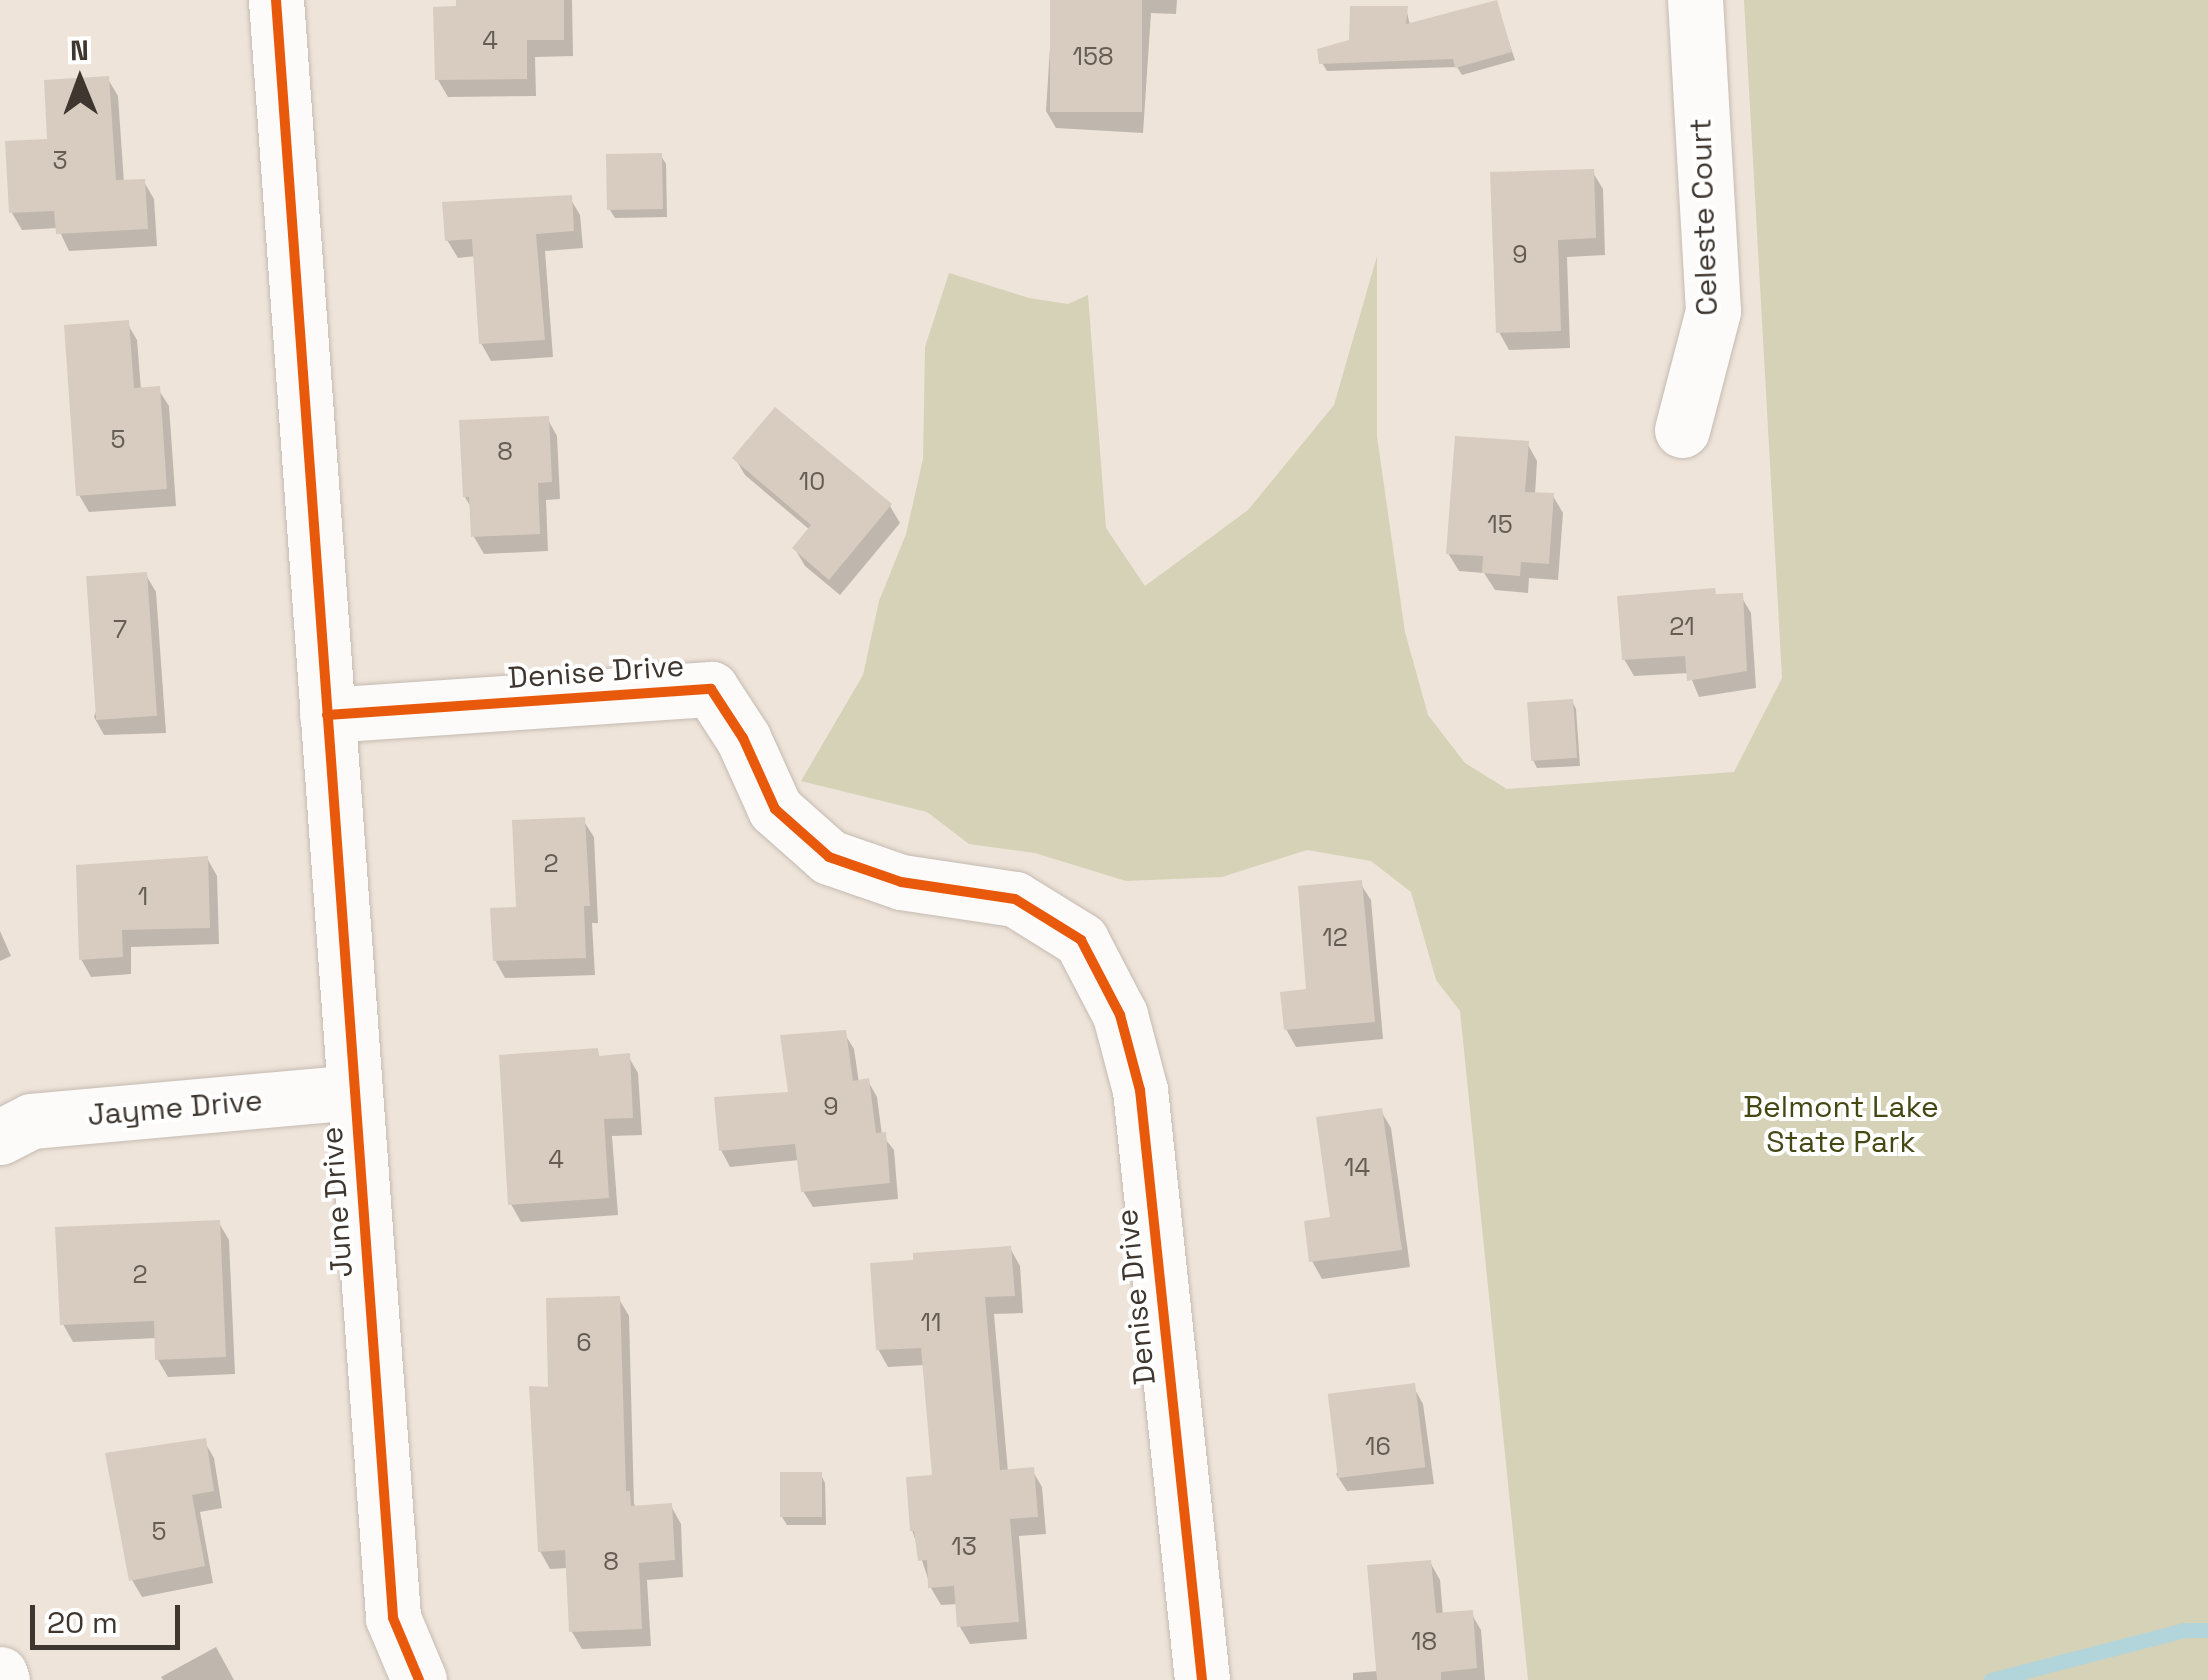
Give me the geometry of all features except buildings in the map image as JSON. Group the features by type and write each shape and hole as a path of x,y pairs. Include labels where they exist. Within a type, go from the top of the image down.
{"street":[{"path":"276,0 327,715"},
{"name":"Celeste Court","path":"1682,430 1713,311 1695,0"},
{"name":"Denise Drive","path":"327,715 711,689 742,738 775,809 829,858 901,882 1015,899 1081,940 1120,1014 1140,1090 1202,1680"},
{"name":"June Drive","path":"327,715 393,1618 418,1680"},
{"name":"Jayme Drive","path":"0,1137 31,1120 354,1092"}],"green space":[{"name":"Belmont Lake State Park","path":"1744,0 2208,0 2208,1680 1528,1680 1460,1011 1436,980 1411,892 1371,861 1307,850 1222,877 1126,881 1035,853 969,844 927,812 801,781 863,675 879,601 906,534 923,459 925,347 949,273 1029,298 1068,304 1088,295 1106,528 1145,586 1248,510 1334,405 1377,256 1377,436 1405,632 1428,715 1465,763 1507,789 1734,772 1782,678"}],"waterway":[{"path":"1991,1680 2184,1630 2208,1630"}],"cycle path":[{"path":"276,0 393,1618 419,1680"},
{"path":"327,715 711,689 743,738 775,809 829,857 901,882 1015,899 1081,940 1120,1015 1140,1090 1202,1680"}]}
